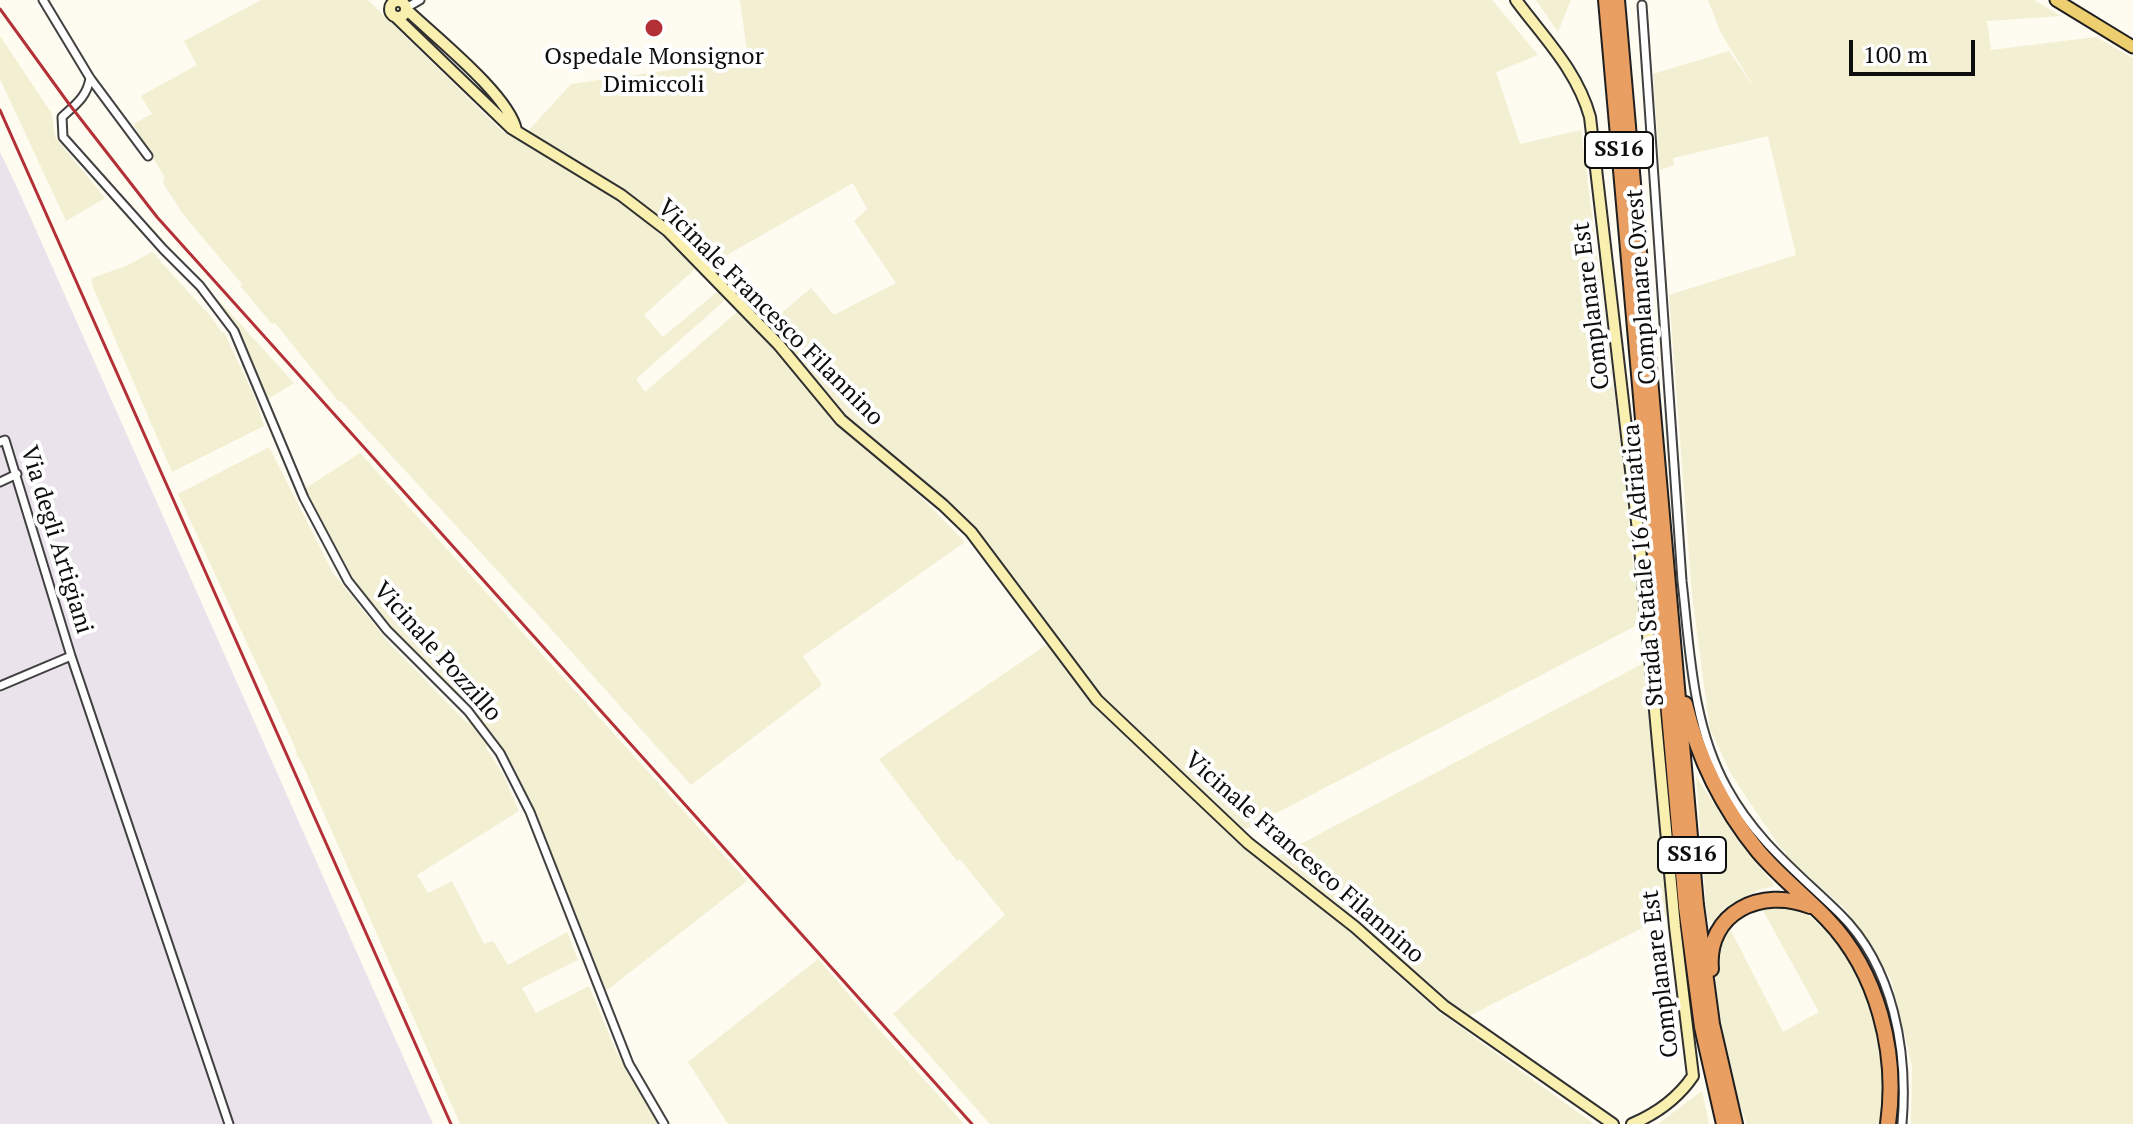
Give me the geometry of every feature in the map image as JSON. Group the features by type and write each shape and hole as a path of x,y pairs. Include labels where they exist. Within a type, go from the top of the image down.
{"highway":[{"name":"Strada Statale 16 Adriatica","path":"1604,0 1670,614 1702,963 1735,1124"},
{"name":"Strada Statale 16 Adriatica","path":"1617,0 1689,937 1702,1027 1724,1124"},
{"name":"SS16","path":"1670,614 1688,713 1715,785 1760,853 1846,942 1875,999 1890,1064 1888,1124"},
{"name":"SS16","path":"1723,1075 1710,963 1717,934 1737,911 1760,901 1783,898 1817,910"}],"main road":[{"path":"2056,0 2133,47"}],"street":[{"path":"43,0 90,78 148,156"},
{"name":"Vicinale Francesco Filannino","path":"381,0 399,6 489,107 516,130 553,156 621,195 668,231 779,345 841,420 971,532 1097,700 1248,843 1355,927 1453,1013 1613,1124"},
{"path":"399,6 420,0"},
{"name":"Complanare Est","path":"1516,0 1567,65 1580,88 1590,117 1640,548 1673,911 1693,1076 1681,1094 1632,1124"},
{"name":"Complanare Ovest","path":"1642,5 1682,581 1701,725 1727,788 1753,828 1770,850 1842,916 1860,939 1878,972 1902,1049 1902,1124"},
{"name":"Vicinale Pozzillo","path":"90,78 88,91 62,117 63,137 200,286 234,331 304,498 348,581 387,630 468,711 500,753 530,812 629,1064 664,1124"},
{"name":"Via degli Artigiani","path":"0,442 5,440 17,474 71,656 229,1124"},
{"path":"0,482 17,474"},
{"path":"0,686 71,656"}],"shaded area":[{"path":"261,0 368,0 503,132 581,175 635,210 633,213 696,268 644,315 663,337 718,291 726,299 636,379 645,392 737,312 792,368 832,417 926,502 965,542 803,656 822,685 691,785 542,619 339,402 275,323 272,324 240,286 242,284 183,214 163,183 164,176 133,124 152,114 141,96 197,65 184,41"},
{"path":"740,0 1492,0 1538,55 1496,72 1520,144 1581,130 1623,460 1634,577 1640,576 1645,621 1240,832 1098,698 972,530 843,418 765,327 811,288 834,315 896,283 854,221 867,209 853,183 706,267 669,229 528,131 571,84 748,59"},
{"path":"1536,0 1571,0 1558,32"},
{"path":"1708,0 2034,0 2061,16 1987,21 1991,50 2096,37 2133,58 2133,1124 1911,1124 1912,1066 1891,979 1845,909 1785,855 1731,774 1710,729 1692,595 1669,295 1796,255 1768,136 1673,158 1674,165 1660,170 1653,74 1729,51 1757,92 1720,31"},
{"path":"0,36 52,114 55,137 105,198 66,221 0,79"},
{"path":"0,152 16,185 433,1124 0,1124"},
{"path":"152,252 224,332 255,398 264,426 172,472 92,285 92,278 126,266"},
{"path":"212,293 294,383 265,401 248,356 210,295"},
{"path":"269,447 333,573 389,643 467,723 470,722 488,746 486,748 503,774 519,811 417,875 428,893 452,881 484,944 493,941 508,965 567,932 578,960 522,988 536,1013 589,986 616,1051 660,1124 460,1124 295,747 178,494"},
{"path":"360,453 747,881 602,994 502,752 397,640 343,569 303,490"},
{"path":"1049,643 1084,691 1217,822 1326,911 1439,1012 1594,1124 990,1124 893,1014 1005,915 960,859 957,861 879,759"},
{"path":"1644,663 1668,915 1465,1018 1272,859"},
{"path":"1696,776 1735,837 1775,886 1758,890 1725,907 1713,922 1707,919"},
{"path":"1760,905 1800,907 1842,948 1873,1010 1884,1063 1882,1124 1747,1124 1730,1078 1714,975 1719,938 1728,925 1783,1032 1819,1012"},
{"path":"818,959 964,1124 728,1124 688,1062"},
{"path":"1702,1091 1709,1124 1658,1124"}],"railway":[{"path":"0,9 157,217 972,1124"},
{"path":"0,110 451,1124"}],"place":[{"name":"Ospedale Monsignor Dimiccoli","path":"654,28"}]}
